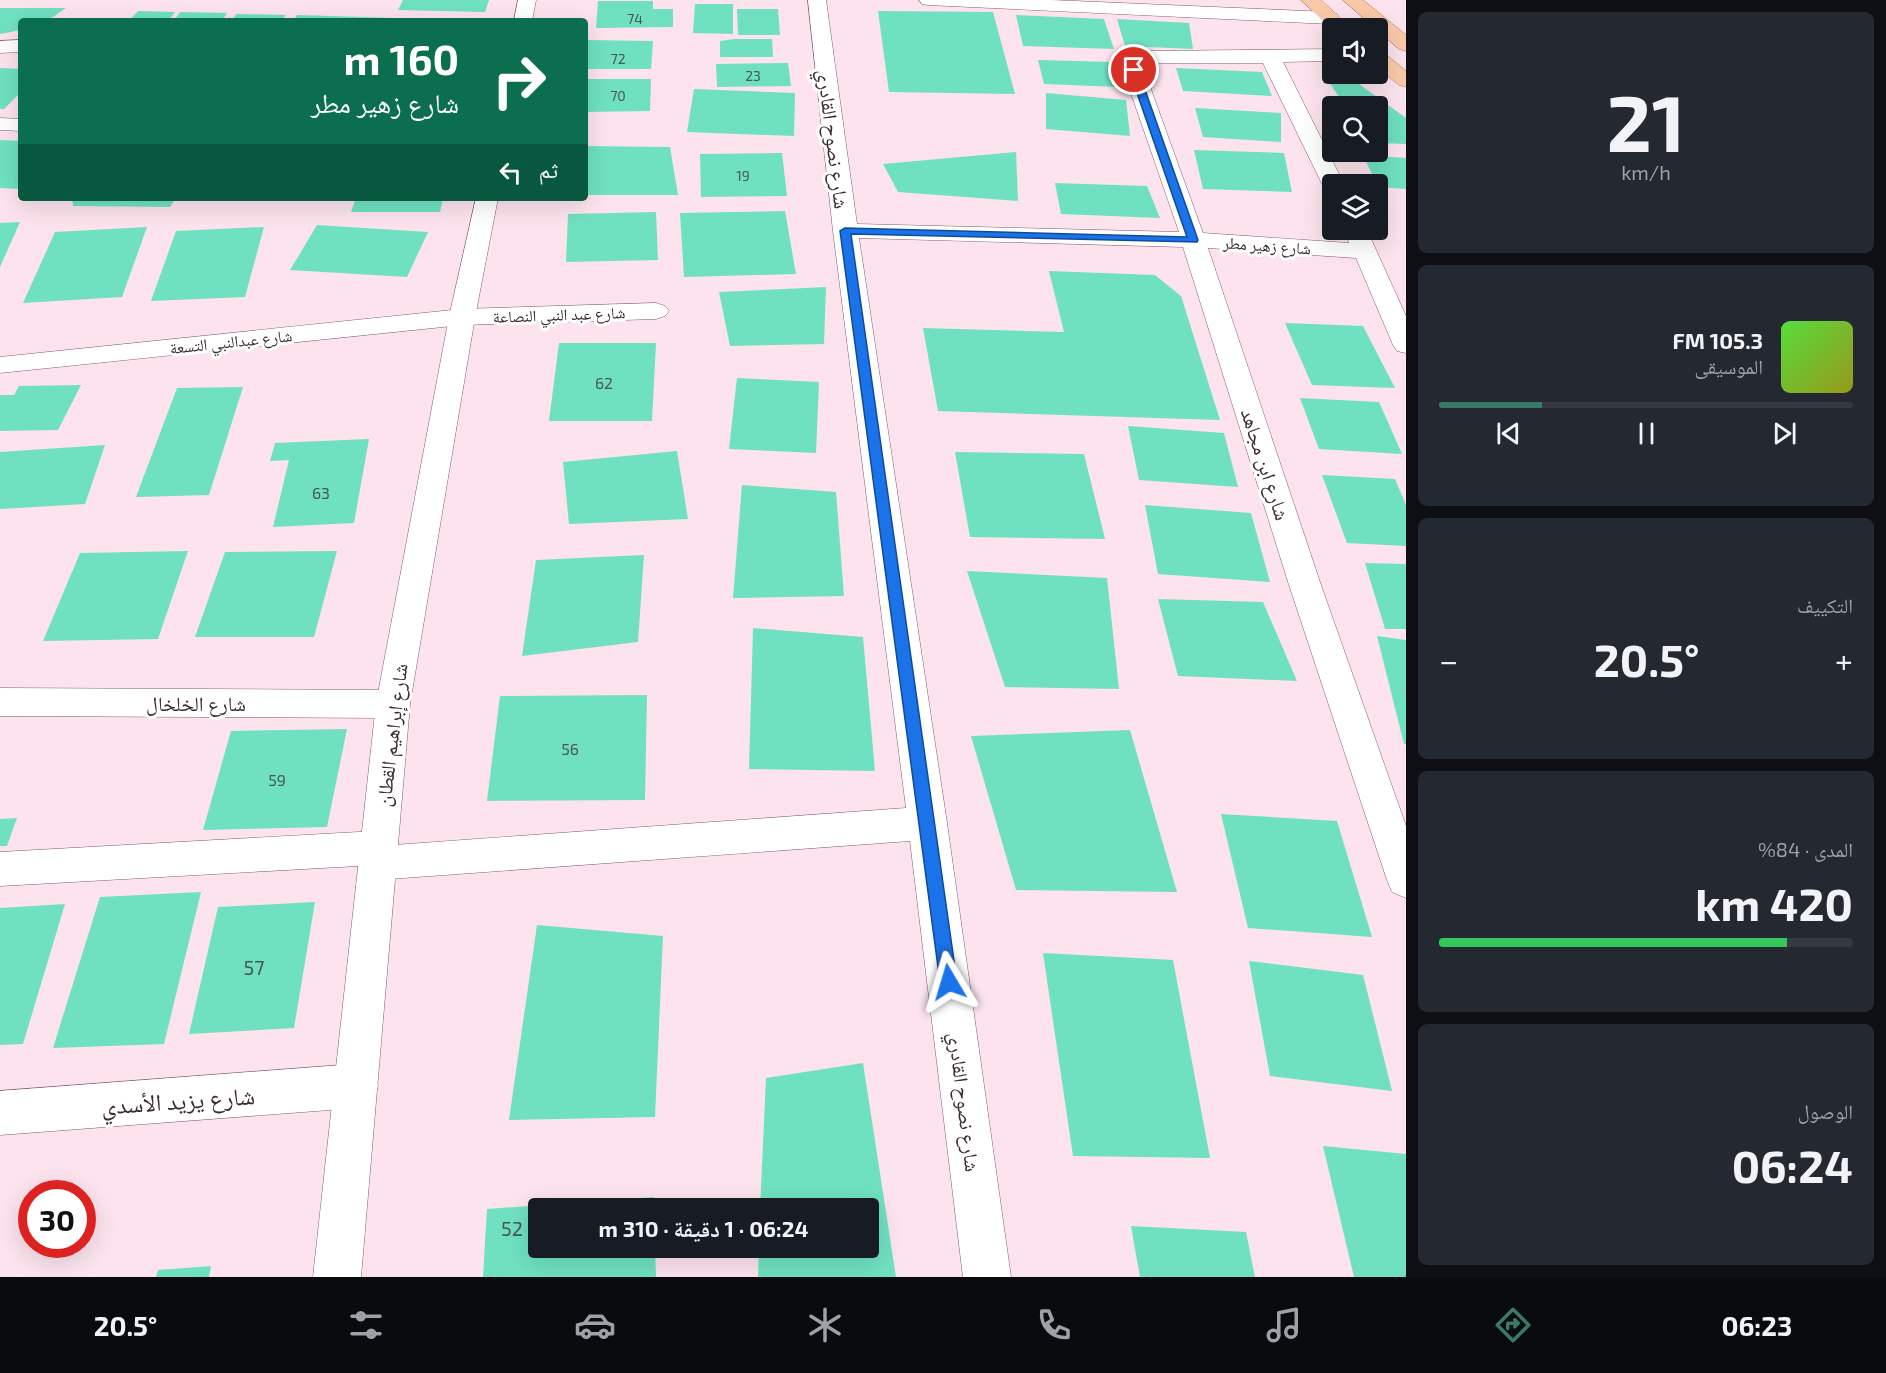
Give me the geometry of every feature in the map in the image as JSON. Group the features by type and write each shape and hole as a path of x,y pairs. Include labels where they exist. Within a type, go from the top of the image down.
{"main road":[{"path":"1310,0 1330,18"},
{"path":"1352,0 1406,45"},
{"path":"1388,66 1406,81"}],"street":[{"path":"524,18 527,0"},
{"name":"شارع نصوح القادري","path":"817,0 845,231 928,823 987,1277"},
{"path":"928,0 1322,22"},
{"path":"0,47 18,46"},
{"path":"1322,55 1270,57 1328,174"},
{"name":"شارع ابن مجاهد","path":"1270,57 1150,57 1136,62 1134,70 1193,240 1302,574 1406,880"},
{"path":"0,124 18,124"},
{"name":"شارع إبراهيم القطان","path":"337,1277 376,856 393,704 462,317 486,201"},
{"name":"شارع زهير مطر","path":"845,231 1193,240 1322,240"},
{"name":"شارع زهير مطر","path":"1360,240 1406,345"},
{"name":"شارع عبد النبي النصاعة","path":"462,317 656,310"},
{"name":"شارع عبدالنبي التسعة","path":"0,365 462,317"},
{"name":"شارع الخلخال","path":"0,702 393,704"},
{"path":"0,869 376,856 928,823"},
{"name":"شارع يزيد الأسدي","path":"0,1113 356,1086"}],"building":[{"path":"403,0 489,0 485,12 398,10"},
{"path":"598,1 653,1 653,9 673,9 673,27 596,28"},
{"path":"695,4 733,4 733,34 693,33"},
{"path":"0,8 66,8 51,18 18,18 18,31 0,34"},
{"path":"737,9 778,9 780,35 738,35"},
{"path":"138,11 175,12 170,18 132,18"},
{"path":"878,11 993,12 1015,94 889,92"},
{"path":"180,12 227,13 224,18 176,18"},
{"path":"236,14 286,15 284,18 234,18"},
{"path":"297,15 393,18 295,18"},
{"path":"1016,15 1104,19 1114,49 1023,46"},
{"path":"1117,19 1189,23 1193,49 1125,46"},
{"path":"772,39 773,57 720,57 720,41"},
{"path":"588,40 653,41 651,69 588,69"},
{"path":"1038,60 1111,62 1118,87 1044,84"},
{"path":"788,63 791,86 717,87 716,64"},
{"path":"0,68 18,69 18,95 4,109 0,109"},
{"path":"1176,68 1262,72 1272,96 1183,91"},
{"path":"588,79 651,79 650,111 588,112"},
{"path":"1330,84 1359,84 1376,96 1338,96"},
{"path":"694,89 795,93 794,136 687,132"},
{"path":"1046,93 1126,100 1130,136 1046,129"},
{"path":"1388,105 1406,118 1406,144 1388,143"},
{"path":"1195,108 1281,113 1281,142 1203,137"},
{"path":"0,140 18,141 18,189 0,188"},
{"path":"588,146 670,147 678,195 588,195"},
{"path":"1194,150 1284,153 1292,192 1203,189"},
{"path":"1016,152 1018,201 898,192 883,164"},
{"path":"782,153 787,196 701,197 700,154"},
{"path":"1388,157 1406,158 1406,189 1388,188 1388,174 1372,174 1366,162 1388,162"},
{"path":"1055,183 1147,186 1160,218 1061,214"},
{"path":"72,201 174,201 170,207 73,206"},
{"path":"355,201 442,201 440,212 351,212"},
{"path":"785,211 796,274 684,277 680,213"},
{"path":"656,212 658,260 566,262 568,214"},
{"path":"20,222 0,267 0,223"},
{"path":"317,225 428,232 407,277 290,270"},
{"path":"147,227 122,297 23,303 55,232"},
{"path":"264,227 245,297 151,301 176,231"},
{"path":"1049,271 1155,275 1181,296 1220,420 938,411 923,328 1064,332"},
{"path":"826,287 824,344 730,346 719,292"},
{"path":"1285,323 1363,326 1395,388 1312,385"},
{"path":"559,343 656,343 652,421 549,421"},
{"path":"737,378 819,382 816,453 729,449"},
{"path":"81,385 58,430 0,431 0,395 14,395 19,386"},
{"path":"243,387 209,495 136,497 177,388"},
{"path":"1300,398 1379,402 1402,454 1319,449"},
{"path":"1128,426 1224,433 1238,487 1139,480"},
{"path":"369,439 354,523 273,527 289,460 270,461 275,443"},
{"path":"105,445 85,504 0,509 0,452"},
{"path":"677,451 688,519 569,524 563,462"},
{"path":"955,452 1084,454 1105,539 970,537"},
{"path":"1322,475 1395,479 1406,505 1406,546 1347,543"},
{"path":"742,485 836,492 844,596 733,598"},
{"path":"1145,505 1251,513 1270,582 1158,574"},
{"path":"188,551 158,639 43,641 80,553"},
{"path":"337,551 314,637 195,637 225,552"},
{"path":"644,555 638,642 522,656 536,560"},
{"path":"1365,563 1406,564 1406,629 1385,629"},
{"path":"967,571 1107,578 1119,689 1005,687"},
{"path":"1158,599 1263,602 1297,681 1178,676"},
{"path":"753,628 863,637 875,771 749,769"},
{"path":"1377,636 1406,640 1406,744 1404,744"},
{"path":"647,695 645,800 487,801 500,696"},
{"path":"347,729 327,827 203,830 231,731"},
{"path":"1130,730 1177,892 1016,890 971,736"},
{"path":"1221,814 1337,821 1372,937 1248,928"},
{"path":"17,818 7,846 0,846 0,819"},
{"path":"201,892 164,1044 53,1048 100,897"},
{"path":"315,902 294,1028 189,1034 218,907"},
{"path":"65,904 23,1044 0,1045 0,908"},
{"path":"537,925 663,936 655,1117 509,1120"},
{"path":"1043,953 1173,960 1210,1158 1073,1156"},
{"path":"1249,961 1363,975 1392,1091 1270,1076"},
{"path":"863,1063 896,1277 758,1277 759,1258 879,1258 879,1198 761,1198 766,1078"},
{"path":"1323,1146 1406,1154 1406,1277 1354,1277"},
{"path":"528,1206 528,1258 655,1258 656,1277 483,1277 487,1209"},
{"path":"1131,1226 1246,1232 1255,1277 1140,1277"},
{"path":"211,1266 209,1277 156,1277 158,1270"}],"route":[{"path":"949,982 845,231 1193,240 1134,70"}]}
